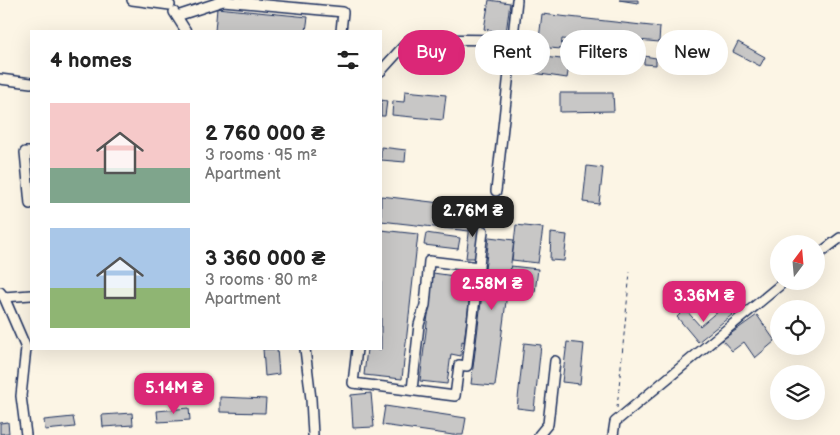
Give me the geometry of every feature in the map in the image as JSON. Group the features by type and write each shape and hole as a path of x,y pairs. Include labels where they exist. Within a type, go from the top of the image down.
{"street":[{"path":"132,0 170,3 185,30"},
{"path":"514,30 517,0"},
{"path":"177,16 223,1 251,3 343,12 341,30"},
{"path":"382,70 410,39 475,40"},
{"path":"496,191 509,75"},
{"path":"0,78 30,83"},
{"path":"30,152 25,152 30,204"},
{"path":"357,350 352,383 455,396 459,365 466,366 484,231"},
{"path":"825,249 840,238"},
{"path":"412,390 419,325 425,306 429,261 479,267"},
{"path":"613,435 616,421 774,290"},
{"path":"26,435 21,396 26,348 2,294 30,295"},
{"path":"305,350 313,435"},
{"path":"539,435 548,424 555,361"}],"path":[{"path":"616,421 630,272"}],"building":[{"path":"489,0 510,3 506,30 484,29"},
{"path":"619,0 638,0 638,3"},
{"path":"217,8 308,17 306,30 215,30"},
{"path":"542,14 660,27 660,30 656,30 656,42 646,41 646,30 560,30 560,49 550,48 550,30 540,30"},
{"path":"738,42 765,57 760,66 733,52"},
{"path":"646,56 656,58 656,65 646,64"},
{"path":"550,58 560,59 560,75 568,75 567,78 547,75 550,75"},
{"path":"405,91 446,95 443,120 392,115 393,101 404,102"},
{"path":"560,93 613,93 614,111 560,112"},
{"path":"382,100 387,101 385,116 382,116"},
{"path":"382,147 406,150 405,162 382,160"},
{"path":"587,166 603,168 599,204 583,202"},
{"path":"382,196 466,206 466,210 472,211 469,231 382,221"},
{"path":"471,217 480,218 475,258 466,258"},
{"path":"516,225 543,228 538,263 512,260"},
{"path":"382,230 418,234 402,379 364,375 367,350 382,350"},
{"path":"426,233 460,238 458,249 424,245"},
{"path":"551,233 567,235 564,261 550,260"},
{"path":"489,237 514,240 495,386 471,384"},
{"path":"511,266 538,269 535,292 509,288"},
{"path":"433,273 472,280 461,356 451,354 447,384 420,381"},
{"path":"712,285 718,294 699,310 691,301"},
{"path":"726,304 733,314 698,342 677,317 685,309 700,326"},
{"path":"757,315 770,334 770,345 755,358 744,342 732,351 722,340"},
{"path":"567,342 584,344 580,384 562,382"},
{"path":"524,343 541,345 534,410 517,408"},
{"path":"263,350 277,350 279,374 265,376"},
{"path":"371,393 374,427 353,428 351,395"},
{"path":"220,397 266,399 265,413 220,412"},
{"path":"385,406 466,418 463,435 382,425"},
{"path":"189,408 190,420 158,422 157,411"},
{"path":"132,413 133,425 103,427 102,415"},
{"path":"73,417 75,427 45,430 44,420"},
{"path":"8,422 9,433 0,434 0,423"}]}
